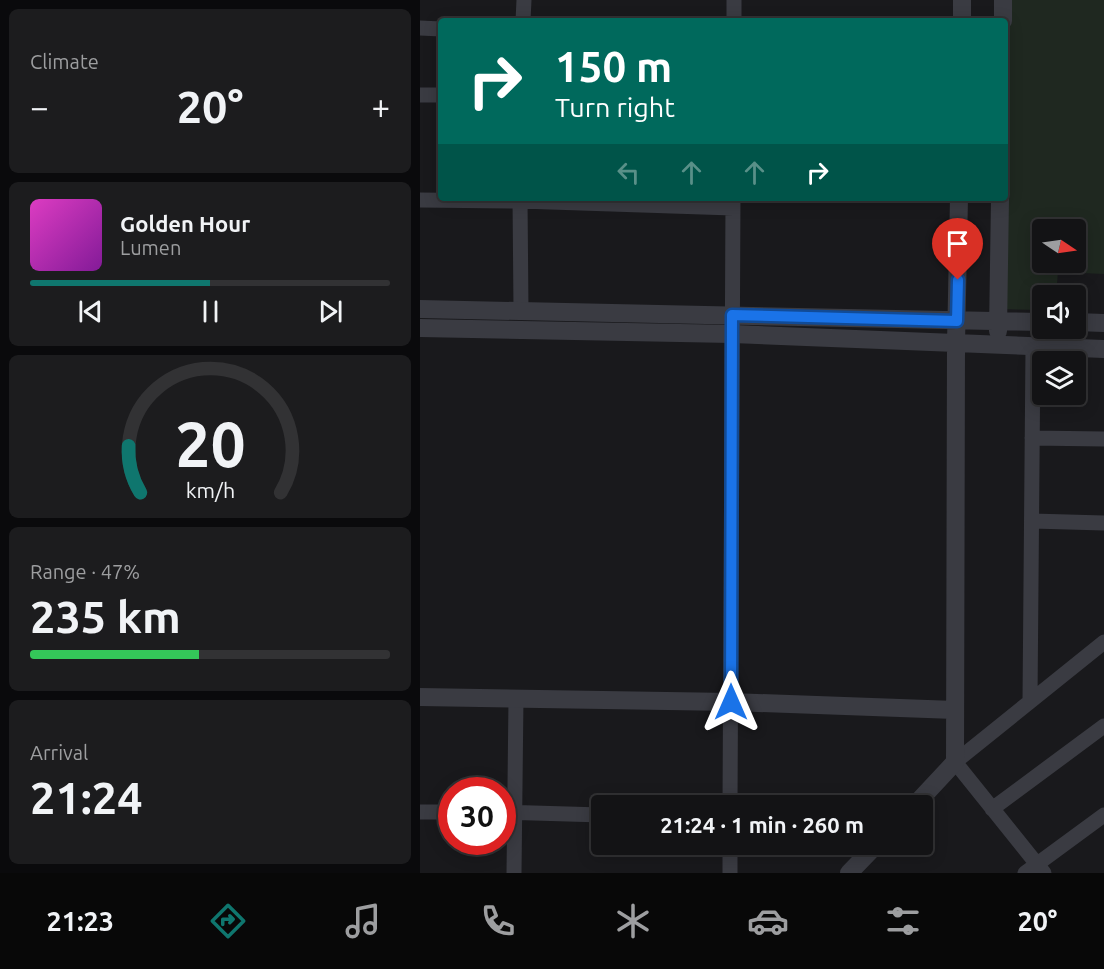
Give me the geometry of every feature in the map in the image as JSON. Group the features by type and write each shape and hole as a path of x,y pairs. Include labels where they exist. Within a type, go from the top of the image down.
{"street":[{"path":"523,18 524,0"},
{"path":"734,0 734,18"},
{"path":"962,0 962,18"},
{"path":"1003,0 1003,18"},
{"path":"420,28 438,29"},
{"path":"420,95 438,96"},
{"path":"420,200 438,200"},
{"path":"520,201 521,310"},
{"path":"591,201 733,203 730,795"},
{"path":"959,201 956,344 955,762 1041,868"},
{"path":"999,346 1000,201"},
{"path":"420,309 1032,322"},
{"path":"1086,322 1104,322"},
{"path":"420,328 732,334 1104,349"},
{"path":"1030,702 1033,347"},
{"path":"1032,438 1104,439"},
{"path":"1032,521 1104,523"},
{"path":"924,795 955,762 1104,642"},
{"path":"420,697 731,702 955,710"},
{"path":"511,777 516,698"},
{"path":"992,809 1104,726"},
{"path":"420,812 438,812"},
{"path":"516,812 591,815"},
{"path":"1025,873 1041,868 1104,815"},
{"path":"513,855 514,873"},
{"path":"730,855 730,873"},
{"path":"849,873 866,855"}],"shaded area":[{"path":"1004,0 1104,0 1104,274 1081,273 1086,273 1086,219 1032,219 1032,273 1058,273 1057,285 1032,285 1032,310 1000,309 1005,201 1008,201 1008,18 1004,18"}],"route":[{"path":"731,702 732,315 957,321 958,280"}]}
